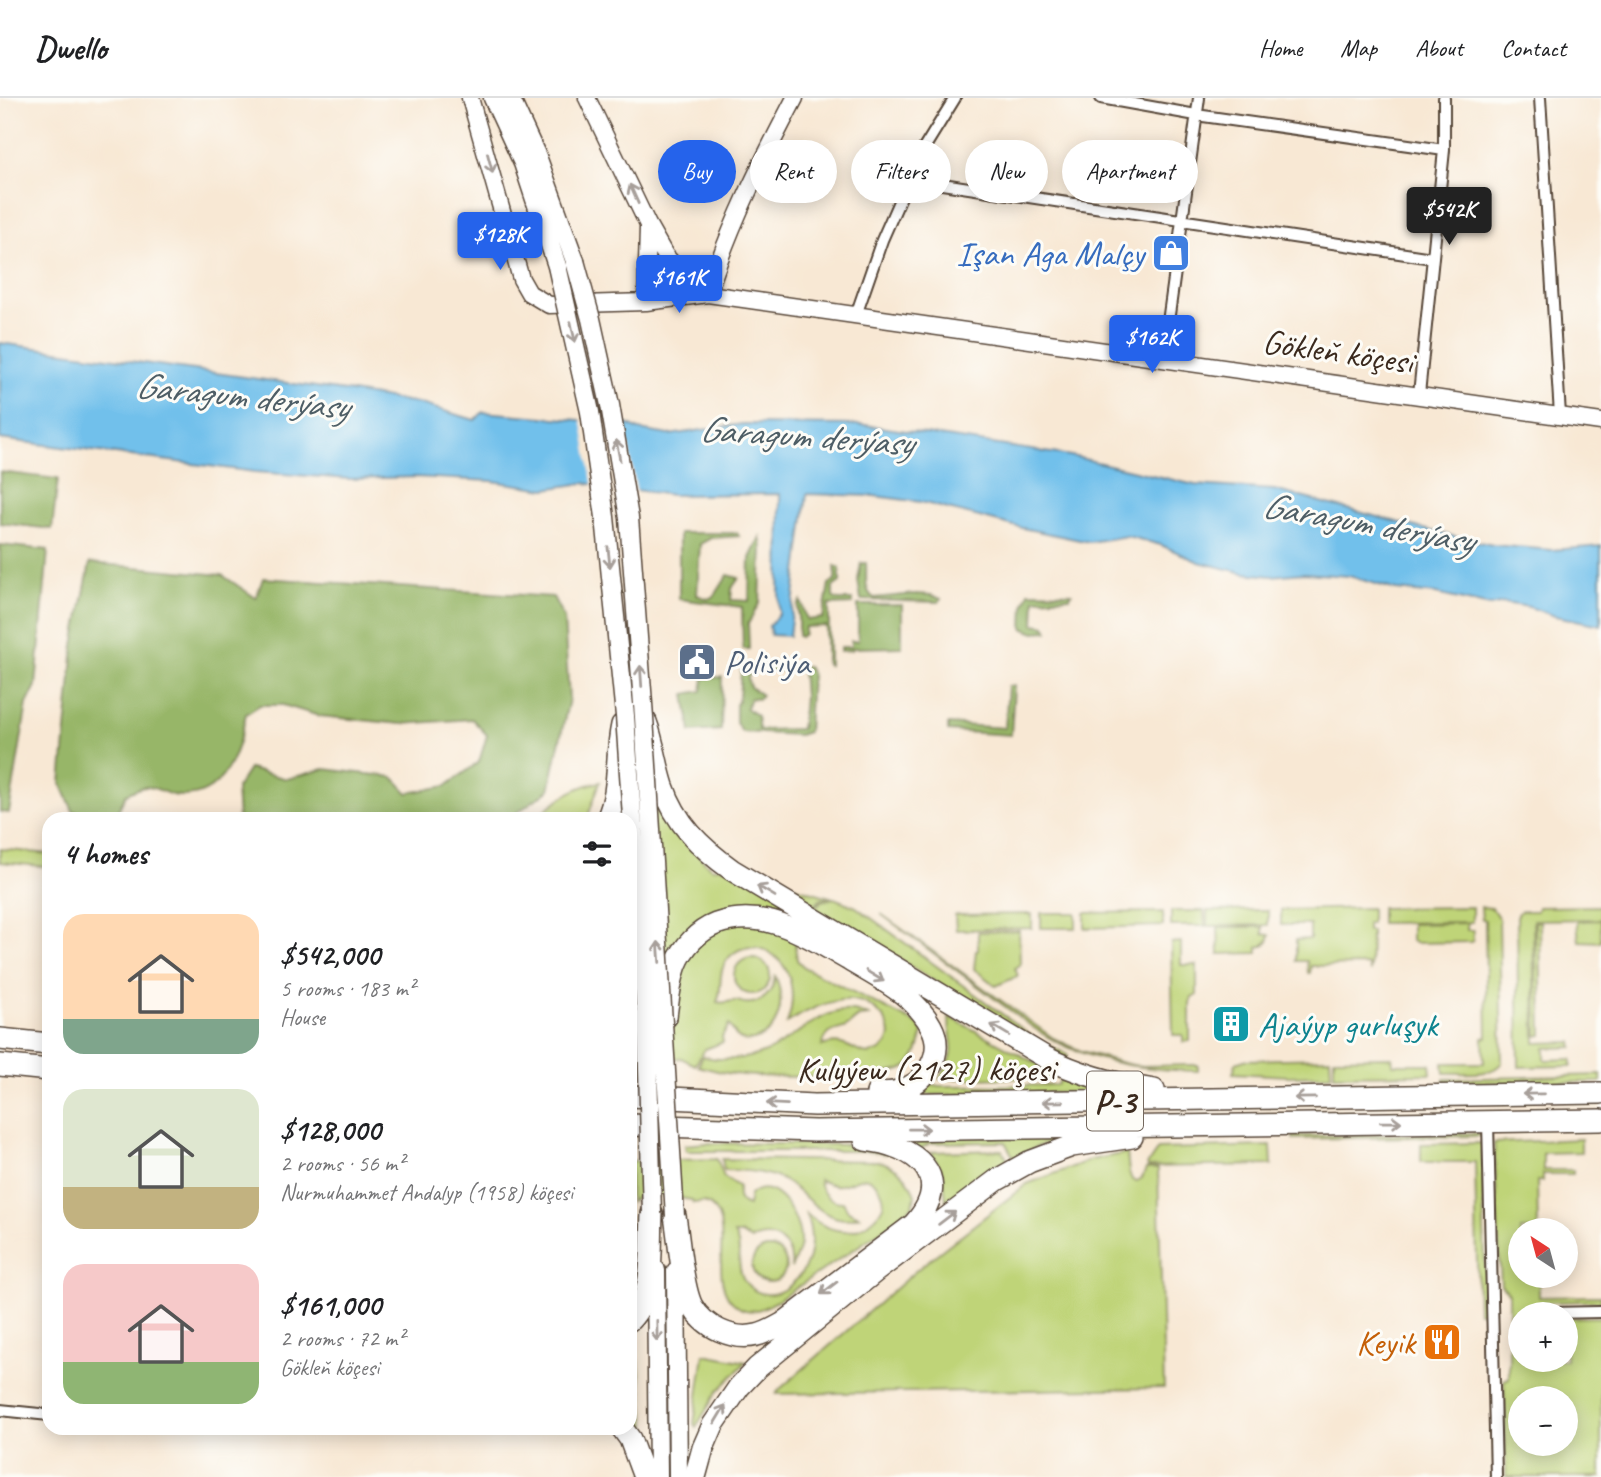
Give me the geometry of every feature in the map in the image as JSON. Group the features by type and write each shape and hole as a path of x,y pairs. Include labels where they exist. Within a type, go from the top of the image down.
{"highway":[{"path":"610,812 615,800 619,739 635,717"},
{"path":"635,717 667,797 680,822 695,840 732,870 908,997 932,1027 936,1039 936,1053 928,1073 913,1086 897,1092 842,1096 814,1105"},
{"path":"656,1031 676,965 687,946 706,929 738,918 762,919 785,927 821,933 1067,1068 1119,1085 1226,1099"},
{"path":"637,991 656,1031"},
{"path":"0,1039 42,1043"},
{"path":"0,1065 42,1069"},
{"name":"Kulyýew (2127) köçesi","path":"637,1096 814,1105 1600,1093"},
{"name":"Kulyýew (2127) köçesi","path":"637,1125 815,1131 1601,1120"},
{"path":"695,1477 713,1425 726,1404 757,1368 876,1271 997,1180 1028,1162 1072,1146 1216,1125"},
{"path":"676,1216 688,1297 698,1314 715,1328 734,1335 755,1336 782,1324 914,1224 930,1197 931,1186 926,1169 903,1148 869,1140 834,1138 815,1131"},
{"path":"637,1312 648,1290 652,1214"},
{"path":"627,1435 644,1477"}],"main road":[{"path":"492,98 523,163 557,266 599,464 635,717"},
{"path":"510,98 538,159 575,261 591,319 629,518 635,717 656,1031 676,1216 678,1477"},
{"path":"656,1031 652,1214 656,1263 659,1477"}],"street":[{"name":"Gökleň köçesi","path":"470,98 476,111 521,279 529,293 549,305 646,302 708,294 1601,422"},
{"path":"587,98 665,255 678,270 708,294 720,256 794,98"},
{"path":"929,140 955,98"},
{"path":"1101,98 1196,115 1444,150"},
{"path":"1163,358 1199,98"},
{"path":"1419,394 1444,150 1444,98"},
{"path":"1540,98 1560,415"},
{"path":"951,185 1432,258"},
{"path":"856,315 882,240 898,203"},
{"path":"646,302 648,225"},
{"path":"1488,1121 1496,1477"},
{"path":"1578,1312 1601,1312"},
{"path":"0,1410 42,1414"}],"green space":[{"path":"0,472 58,479 52,529 0,523"},
{"path":"679,533 737,533 739,536 711,538 700,544 697,595 707,599 714,597 728,575 739,578 732,588 731,600 749,601 750,558 760,537 760,602 748,624 749,649 743,649 742,607 679,599"},
{"path":"0,545 48,550 36,686 27,704 9,813 0,812"},
{"path":"90,563 222,575 256,598 263,578 553,597 564,618 569,699 549,790 518,812 238,812 236,789 249,769 287,779 324,769 393,777 408,793 446,786 479,762 487,735 472,719 402,724 319,716 283,705 260,705 246,714 233,759 216,784 204,792 189,796 172,795 144,787 126,794 117,812 76,812 73,811 61,783 74,645"},
{"path":"861,563 866,563 867,587 874,598 916,594 941,599 939,602 861,600 858,580"},
{"path":"835,566 840,568 840,582 833,587 833,597 838,600 852,600 853,604 829,605 829,665 826,664 826,626 805,627 804,634 798,636 798,606 801,601 807,620 823,618 829,584 835,581"},
{"path":"1029,592 1072,593 1070,597 1035,599 1034,624 1046,626 1048,631 1032,632 1023,628 1024,604"},
{"path":"858,605 902,605 902,647 853,648 840,651 840,647 851,647 851,641 858,641"},
{"path":"749,665 807,667 811,673 808,732 799,735 742,732 736,723 741,671","holes":["802,670 804,697 801,729 759,730 757,716 746,708 750,698 758,699 762,695 750,687 748,677 752,671"]},
{"path":"722,677 721,730 691,732 685,694 702,691 704,678"},
{"path":"1008,686 1014,686 1011,735 948,731 948,724 1005,728"},
{"path":"600,782 589,812 543,812 572,791"},
{"path":"659,801 680,837 711,868 746,866 768,879 830,897 820,900 813,907 795,945 797,960 805,968 917,1024 923,1033 912,1062 903,1069 892,1072 848,1076 748,1075 698,1066 703,1056 734,1059 766,1052 815,1021 841,1011 854,1011 868,1016 859,1017 830,1033 822,1046 839,1044 871,1053 878,1051 890,1037 889,1028 879,1013 862,1002 853,1000 827,1003 787,1023 792,999 788,974 777,958 769,952 752,947 734,953 727,960 722,970 717,1002 757,1002 770,991 775,975 780,994 779,1013 776,1022 763,1036 754,1040 742,1040 729,1025 722,1037 723,1042 705,1049 695,1065 681,1058 637,1060 637,812 620,812 623,804"},
{"path":"0,849 42,853 42,866 0,862"},
{"path":"834,898 856,907 1036,1039 1068,1055 1065,1060 814,908 822,901"},
{"path":"1601,906 1601,919 1533,920 1535,1043 1572,1042 1573,1047 1545,1048 1545,1060 1572,1059 1572,1066 1519,1067 1517,914 1521,911 1537,911 1538,907"},
{"path":"1472,907 1472,922 1381,923 1381,908"},
{"path":"1481,907 1492,908 1499,919 1502,1062 1498,1067 1484,1072 1444,1073 1443,1063 1484,1063 1483,1038 1487,1037 1485,920 1482,920"},
{"path":"1371,908 1371,923 1367,924 1367,931 1371,931 1370,972 1368,965 1311,966 1308,973 1307,961 1296,961 1296,940 1310,939 1310,925 1281,925 1281,910"},
{"path":"1268,910 1268,925 1207,926 1207,911"},
{"path":"1171,911 1204,911 1205,926 1171,926"},
{"path":"1163,912 1163,926 1085,928 1085,913"},
{"path":"1041,913 1076,913 1076,928 1041,928"},
{"path":"881,914 1053,1038 1081,1051 1123,1063 1138,1066 1198,1065 1198,1071 1132,1066 1090,1056 1070,1048 1031,1026"},
{"path":"1032,914 1032,928 956,930 955,915"},
{"path":"1601,920 1601,942 1579,941 1577,921"},
{"path":"1540,921 1542,1035 1537,1036 1535,922"},
{"path":"1467,923 1467,930 1473,930 1471,942 1411,941 1411,924"},
{"path":"1218,927 1263,927 1263,934 1270,935 1269,940 1258,947 1258,953 1219,954"},
{"path":"1019,931 1020,964 1015,968 1018,976 996,986 974,969 978,932"},
{"path":"1181,942 1181,965 1197,965 1197,995 1190,1003 1190,1041 1183,1042 1183,1035 1173,1035 1171,943"},
{"path":"752,958 764,964 770,976 764,988 752,994 740,988 734,976 740,964"},
{"path":"949,1017 1056,1074 1054,1078 939,1079 952,1053"},
{"path":"1392,1057 1393,1064 1430,1064 1431,1074 1334,1075 1334,1058"},
{"path":"1330,1058 1331,1075 1233,1073 1236,1063 1244,1060"},
{"path":"1065,1073 1105,1092 922,1095 922,1090 930,1084 1057,1085"},
{"path":"1601,1075 1601,1082 1444,1083 1444,1079"},
{"path":"1481,1133 1481,1136 1293,1139 1293,1136"},
{"path":"1086,1136 1041,1145 1014,1158 1005,1142 930,1143 920,1149 897,1137"},
{"path":"1581,1139 1581,1152 1543,1153 1543,1170 1573,1170 1573,1174 1543,1174 1543,1181 1537,1181 1538,1218 1508,1218 1508,1288 1539,1288 1539,1297 1601,1296 1601,1301 1509,1302 1509,1293 1501,1285 1494,1143"},
{"path":"1482,1143 1486,1312 1478,1312 1475,1162 1421,1162 1421,1144"},
{"path":"685,1145 866,1145 887,1154 866,1151 686,1151"},
{"path":"1271,1146 1272,1165 1147,1165 1158,1149"},
{"path":"1002,1150 1009,1161 946,1201 943,1172 931,1152"},
{"path":"1127,1153 1132,1180 1142,1178 1146,1169 1158,1169 1164,1388 776,1394 919,1268 1027,1184 1091,1160"},
{"path":"717,1159 724,1177 739,1187 738,1196 742,1203 748,1206 750,1195 759,1190 777,1194 785,1202 799,1232 800,1245 791,1268 789,1252 780,1241 767,1236 751,1240 741,1234 734,1234 744,1279 757,1292 766,1294 785,1289 806,1266 811,1240 806,1214 830,1228 840,1231 854,1230 876,1217 881,1211 883,1196 870,1179 837,1185 819,1180 826,1196 843,1202 848,1211 859,1216 836,1218 816,1207 779,1178 752,1171 724,1170 722,1159 877,1161 891,1165 901,1172 915,1196 913,1205 903,1216 777,1301 752,1311 737,1306 724,1289 720,1222 716,1213 704,1202 693,1203 692,1200 645,1193 637,1198 637,1161"},
{"path":"769,1248 781,1253 786,1265 781,1277 769,1282 757,1277 752,1265 757,1253"},
{"path":"1601,1317 1601,1477 1506,1477 1504,1380 1509,1378 1509,1372 1578,1372 1578,1318"},
{"path":"704,1354 746,1362 717,1392 696,1427 694,1424"},
{"path":"638,1359 647,1433 637,1416"}],"water":[{"name":"Garagum derýasy","path":"0,343 352,392 417,403 475,420 483,412 627,424 639,430 669,435 743,424 866,425 1071,456 1195,485 1274,490 1493,545 1551,550 1601,546 1601,625 1555,616 1529,607 1504,603 1490,606 1436,594 1396,590 1349,576 1303,573 1271,576 1244,573 1199,562 1161,545 1127,536 1089,542 921,502 874,496 807,494 789,636 771,635 769,626 779,614 780,494 672,495 583,483 546,489 492,481 415,477 350,479 255,472 0,439"}],"pier":[{"path":"581,418 624,421 637,494 593,488"}],"place":[{"name":"Işan Aga Malçy","path":"1171,253"},
{"name":"Polisiýa","path":"697,662"},
{"name":"Ajaýyp gurluşyk","path":"1231,1024"},
{"name":"Keyik","path":"1442,1342"}]}
